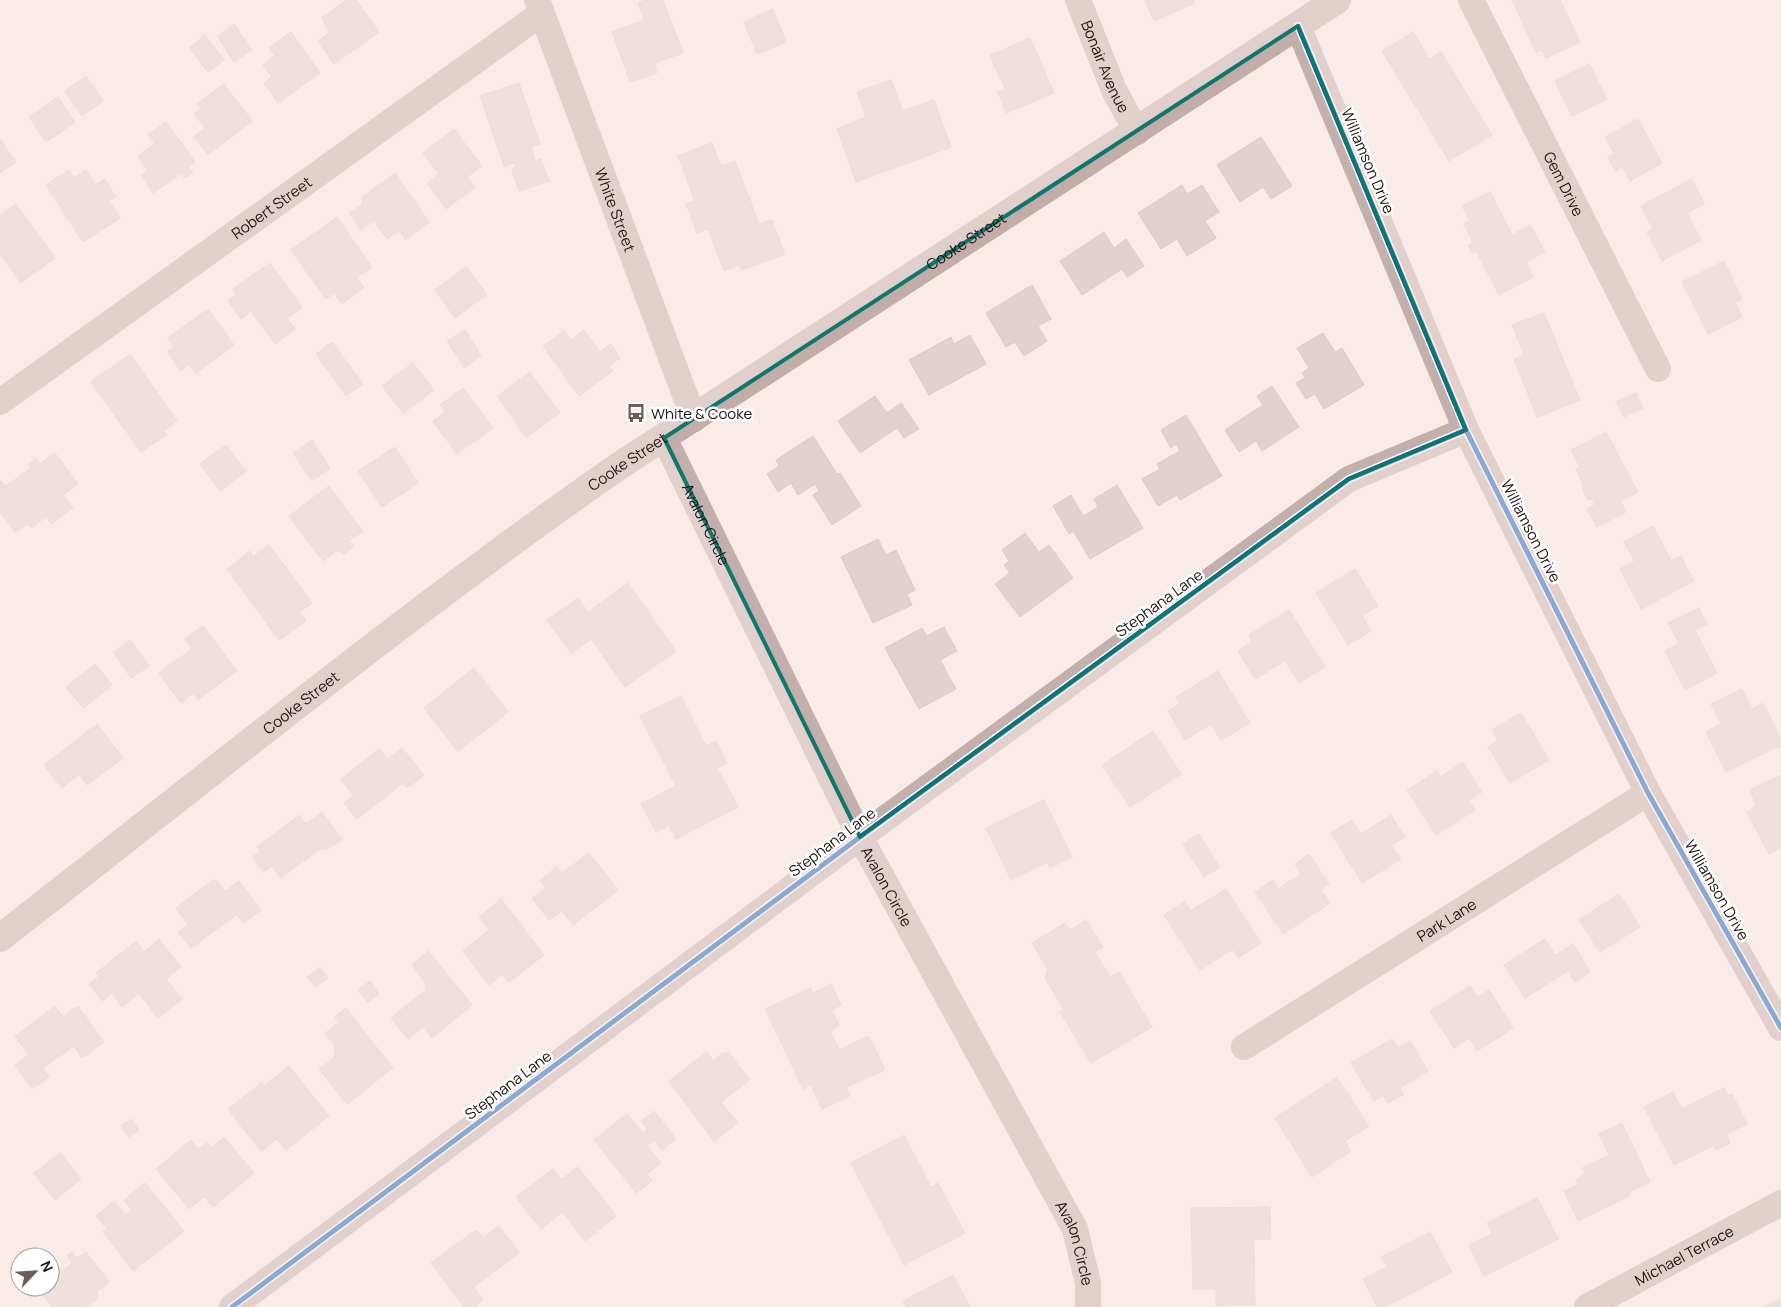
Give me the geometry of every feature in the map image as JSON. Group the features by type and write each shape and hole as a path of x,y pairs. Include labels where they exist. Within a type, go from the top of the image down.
{"main road":[{"name":"Cooke Street","path":"0,938 478,567 604,477 1137,132 1337,0"}],"street":[{"name":"Bonair Avenue","path":"1078,0 1114,90 1137,132"},
{"name":"Gem Drive","path":"1470,0 1658,369"},
{"name":"Robert Street","path":"0,402 540,7"},
{"name":"White Street","path":"540,7 694,418"},
{"name":"Williamson Drive","path":"1298,26 1466,430 1648,793 1781,1028"},
{"name":"Stephana Lane","path":"232,1307 860,837 1348,479 1466,430"},
{"name":"Avalon Circle","path":"664,438 860,837 1075,1229 1088,1283 1088,1307"},
{"name":"Park Lane","path":"1244,1047 1648,793"},
{"name":"Michael Terrace","path":"1588,1307 1781,1203"}],"highlighted area":[{"path":"1298,26 1466,430 1349,479 860,837 664,438"}],"building":[{"path":"347,0 356,0 379,32 334,64 318,41 330,32 321,18"},
{"path":"645,0 663,0 683,53 654,63 657,73 630,82 612,32 644,20 638,3"},
{"path":"1145,0 1193,0 1195,3 1154,21"},
{"path":"1512,0 1560,0 1580,42 1546,58 1542,50 1536,52"},
{"path":"773,9 786,42 757,54 744,22"},
{"path":"234,24 252,50 234,62 217,36"},
{"path":"291,32 320,73 278,103 264,83 272,77 263,65 275,56 269,48"},
{"path":"1413,32 1429,59 1441,52 1492,135 1449,161 1382,51"},
{"path":"205,35 224,60 208,72 189,48"},
{"path":"1030,38 1054,93 1006,113 998,92 1005,89 990,55"},
{"path":"1589,64 1607,99 1572,116 1555,81"},
{"path":"86,76 103,101 82,116 65,91"},
{"path":"891,80 903,111 934,100 951,147 856,182 837,129 866,117 857,92"},
{"path":"519,83 540,144 531,147 535,161 541,159 549,181 519,191 512,170 518,162 504,166 480,96"},
{"path":"224,84 252,121 208,155 194,137 205,128 194,114 201,109 197,104"},
{"path":"58,97 75,122 46,142 29,117"},
{"path":"1638,119 1662,163 1630,181 1622,167 1616,171 1608,157 1614,154 1605,137"},
{"path":"166,122 195,162 188,167 193,173 185,178 182,173 153,193 141,175 148,170 138,156 155,144 148,135"},
{"path":"454,129 482,166 467,177 475,187 446,209 427,183 439,174 423,153"},
{"path":"1261,137 1292,186 1271,199 1263,187 1240,202 1217,165"},
{"path":"0,139 16,162 0,173"},
{"path":"712,143 721,166 735,161 759,224 772,220 785,254 742,270 739,265 724,271 708,229 697,233 686,204 695,201 678,156"},
{"path":"69,170 74,178 86,170 95,185 105,179 116,197 109,201 120,218 83,242 46,185"},
{"path":"395,173 429,222 405,240 399,230 387,239 374,221 361,230 349,213 362,205 362,197"},
{"path":"1692,179 1704,204 1687,213 1701,240 1662,261 1647,232 1653,229 1641,206"},
{"path":"1182,185 1187,194 1202,185 1219,212 1205,221 1216,238 1187,256 1177,239 1161,249 1138,213"},
{"path":"1490,192 1512,235 1530,225 1545,252 1526,262 1533,277 1499,295 1476,251 1472,253 1468,245 1473,243 1464,224 1470,221 1462,206"},
{"path":"16,204 55,258 21,283 0,254 0,215"},
{"path":"337,217 372,267 357,277 364,287 342,304 334,293 326,299 291,250"},
{"path":"1104,232 1114,248 1126,239 1144,266 1127,277 1122,269 1082,295 1060,261"},
{"path":"1724,261 1742,299 1735,302 1742,317 1708,334 1682,282"},
{"path":"270,263 302,308 287,318 295,329 275,344 251,311 241,319 228,301 237,294 233,289"},
{"path":"466,267 487,294 455,318 435,290"},
{"path":"1032,285 1051,319 1038,326 1047,341 1024,356 1015,342 1006,347 986,313"},
{"path":"208,309 234,345 196,373 189,364 181,371 167,352 174,347 168,338"},
{"path":"1544,313 1580,400 1537,417 1514,359 1524,355 1512,325"},
{"path":"465,330 481,356 464,368 447,341"},
{"path":"584,330 600,352 611,344 620,358 609,366 613,371 579,396 543,346 564,331 571,340"},
{"path":"1323,333 1335,352 1342,348 1364,385 1324,409 1315,394 1306,399 1296,383 1305,378 1302,373 1309,368 1297,348"},
{"path":"970,335 986,364 929,395 909,360 951,337 954,344"},
{"path":"332,342 363,384 346,396 316,354"},
{"path":"130,354 177,421 163,431 166,435 141,452 91,382"},
{"path":"413,363 434,390 403,413 382,386"},
{"path":"530,372 560,413 526,437 497,396"},
{"path":"1272,386 1299,427 1262,451 1256,441 1239,452 1225,430 1263,405 1257,396"},
{"path":"463,388 493,428 457,454 433,421 446,412 440,405"},
{"path":"1636,393 1643,408 1624,417 1616,402"},
{"path":"875,396 887,413 901,403 919,429 904,438 897,428 860,453 838,421"},
{"path":"1186,415 1222,476 1180,500 1177,495 1158,506 1142,479 1160,469 1157,464 1180,451 1176,444 1171,448 1161,430"},
{"path":"1606,432 1638,492 1620,501 1626,512 1597,527 1587,509 1595,505 1592,499 1588,500 1583,491 1583,484 1576,469 1580,467 1571,450"},
{"path":"813,436 837,474 840,473 861,506 832,525 813,495 819,491 815,484 798,495 791,483 778,492 767,474 779,466 776,460"},
{"path":"312,440 330,468 312,481 293,453"},
{"path":"226,445 246,471 220,491 200,464"},
{"path":"395,447 418,483 382,507 358,471"},
{"path":"55,453 78,484 63,495 73,508 51,524 46,517 32,527 27,524 15,532 0,512 0,480 6,486 31,468 28,465 36,459 40,464"},
{"path":"1117,485 1143,528 1090,559 1073,531 1069,534 1053,506 1071,495 1083,516 1098,507 1094,499"},
{"path":"329,486 363,531 349,541 354,546 343,555 338,550 323,561 289,516"},
{"path":"1653,526 1671,561 1681,556 1694,581 1641,609 1620,569 1635,561 1624,542"},
{"path":"1025,533 1039,552 1049,545 1073,578 1020,617 995,584 1010,573 1004,565 1009,561 1002,550"},
{"path":"878,539 886,555 896,550 915,590 907,594 912,605 873,623 841,557"},
{"path":"269,545 312,603 300,612 306,621 279,640 227,569 250,551 253,557"},
{"path":"1355,569 1378,606 1362,616 1371,631 1348,645 1316,593"},
{"path":"628,583 676,651 625,687 591,639 571,653 547,620 578,598 588,612"},
{"path":"1699,608 1707,624 1695,630 1717,673 1685,690 1665,651 1679,643 1668,623"},
{"path":"1289,610 1325,667 1299,683 1285,661 1255,679 1238,651 1252,642 1249,635"},
{"path":"203,626 237,671 198,700 193,693 181,703 159,673 192,649 185,639"},
{"path":"944,627 957,651 940,660 956,689 919,709 885,648 922,628 927,636"},
{"path":"130,640 149,666 131,678 113,652"},
{"path":"95,664 112,685 83,708 66,687"},
{"path":"474,668 508,712 458,752 424,708"},
{"path":"1218,671 1250,723 1221,740 1211,724 1185,740 1168,711 1180,704 1176,697"},
{"path":"1742,689 1752,709 1763,703 1781,739 1781,745 1726,772 1706,732 1721,724 1711,704"},
{"path":"681,696 706,746 716,741 727,763 717,768 738,807 676,839 669,825 656,832 641,804 676,786 640,716"},
{"path":"1521,713 1549,760 1510,783 1488,747 1498,741 1492,730"},
{"path":"97,724 123,758 87,785 79,774 62,788 44,765"},
{"path":"1153,731 1181,774 1130,807 1102,765"},
{"path":"402,748 424,775 407,788 403,783 357,819 344,803 353,795 341,779 379,749 388,759"},
{"path":"1463,762 1482,792 1469,800 1475,810 1436,835 1407,790 1437,771 1440,777"},
{"path":"1781,775 1781,847 1769,854 1747,812 1757,806 1750,790"},
{"path":"1044,800 1072,857 1050,868 1047,862 1011,880 986,828"},
{"path":"322,812 342,839 328,849 320,849 281,878 272,866 263,872 253,857 260,851 257,847 299,815 306,824"},
{"path":"1391,815 1405,837 1391,845 1401,859 1362,883 1331,833 1352,820 1361,834"},
{"path":"1199,834 1220,867 1204,877 1183,844"},
{"path":"589,853 618,890 573,925 562,911 549,920 532,898 546,888 540,880 557,867 562,873"},
{"path":"1309,854 1329,884 1321,890 1330,903 1283,934 1255,892 1273,880 1278,889 1301,874 1295,864"},
{"path":"213,880 216,880 226,891 239,881 261,910 243,923 237,914 191,948 178,932 188,925 176,908"},
{"path":"1226,889 1261,943 1238,958 1233,949 1200,970 1164,915 1185,901 1190,911"},
{"path":"1619,894 1640,927 1600,952 1579,920"},
{"path":"501,899 544,955 509,982 502,974 489,985 463,951 489,930 479,917"},
{"path":"1086,920 1103,947 1095,952 1110,977 1119,972 1152,1027 1091,1063 1060,1012 1064,1010 1045,978 1048,970 1032,943 1065,923 1070,930"},
{"path":"159,939 181,967 166,979 182,999 158,1018 139,993 122,1007 112,993 102,1001 89,984 99,977 96,973 136,941 144,952"},
{"path":"1545,939 1555,955 1573,944 1590,972 1575,982 1568,971 1525,998 1504,965"},
{"path":"428,951 472,1005 432,1038 423,1027 408,1039 391,1018 426,990 425,982 412,965"},
{"path":"320,967 328,978 316,987 307,977"},
{"path":"370,981 379,994 368,1002 358,990"},
{"path":"831,984 841,1005 832,1010 839,1026 830,1031 839,1050 869,1036 885,1070 846,1087 850,1096 822,1109 811,1085 803,1089 765,1009 811,988 813,993"},
{"path":"1470,986 1477,997 1489,990 1513,1028 1477,1051 1469,1038 1454,1048 1430,1011"},
{"path":"55,1006 63,1017 78,1006 104,1042 82,1058 74,1046 43,1068 49,1077 32,1089 15,1065 29,1055 15,1036"},
{"path":"346,1008 393,1068 347,1104 319,1069 334,1058 335,1046 325,1033 339,1022 335,1017"},
{"path":"1392,1039 1398,1048 1410,1041 1428,1071 1400,1088 1404,1094 1388,1103 1383,1095 1374,1101 1351,1063"},
{"path":"707,1052 713,1061 723,1053 729,1053 750,1080 721,1102 738,1123 714,1141 669,1081"},
{"path":"289,1066 329,1116 286,1150 277,1139 261,1151 228,1109 261,1083 264,1086"},
{"path":"1337,1077 1369,1126 1345,1141 1351,1151 1312,1177 1275,1118"},
{"path":"1724,1088 1728,1096 1732,1094 1747,1124 1726,1134 1730,1143 1716,1150 1714,1145 1674,1165 1644,1107 1673,1092 1682,1109"},
{"path":"654,1111 676,1139 662,1150 654,1140 647,1146 661,1163 647,1174 652,1181 636,1193 594,1140 627,1114 643,1134 648,1129 641,1121"},
{"path":"131,1119 139,1130 129,1137 121,1126"},
{"path":"1622,1123 1650,1182 1631,1191 1629,1196 1578,1221 1564,1191 1578,1185 1576,1179 1586,1174 1582,1168 1609,1155 1599,1134"},
{"path":"904,1135 931,1187 938,1183 965,1233 904,1265 851,1163"},
{"path":"224,1137 254,1173 213,1207 204,1197 189,1209 156,1169 191,1140 198,1149 207,1143 211,1148"},
{"path":"61,1153 81,1179 55,1200 34,1173"},
{"path":"578,1167 616,1216 585,1241 563,1212 541,1229 516,1197 553,1169 562,1179"},
{"path":"145,1183 184,1231 133,1271 103,1232 107,1229 96,1216 114,1201 125,1215 132,1210 124,1200"},
{"path":"1537,1198 1558,1239 1484,1276 1469,1245 1492,1234 1487,1223"},
{"path":"1270,1207 1271,1239 1254,1239 1255,1305 1216,1306 1216,1289 1193,1289 1191,1208"},
{"path":"499,1226 519,1253 474,1287 483,1300 474,1307 464,1307 431,1263 476,1230 483,1238"},
{"path":"1430,1232 1452,1272 1385,1307 1377,1307 1363,1279 1387,1267 1381,1257"},
{"path":"72,1252 77,1258 86,1252 109,1282 97,1291 98,1298 86,1307 52,1307 44,1297 60,1297 60,1268 62,1271 72,1263 67,1256"},
{"path":"953,1275 970,1307 906,1307 903,1301"},
{"path":"1781,1299 1781,1307 1764,1307"}],"cycle path":[{"path":"1298,26 1466,430 1648,793 1781,1028"},
{"path":"232,1307 860,837 1349,479 1466,430"}],"place":[{"name":"White & Cooke","path":"636,413"}]}
